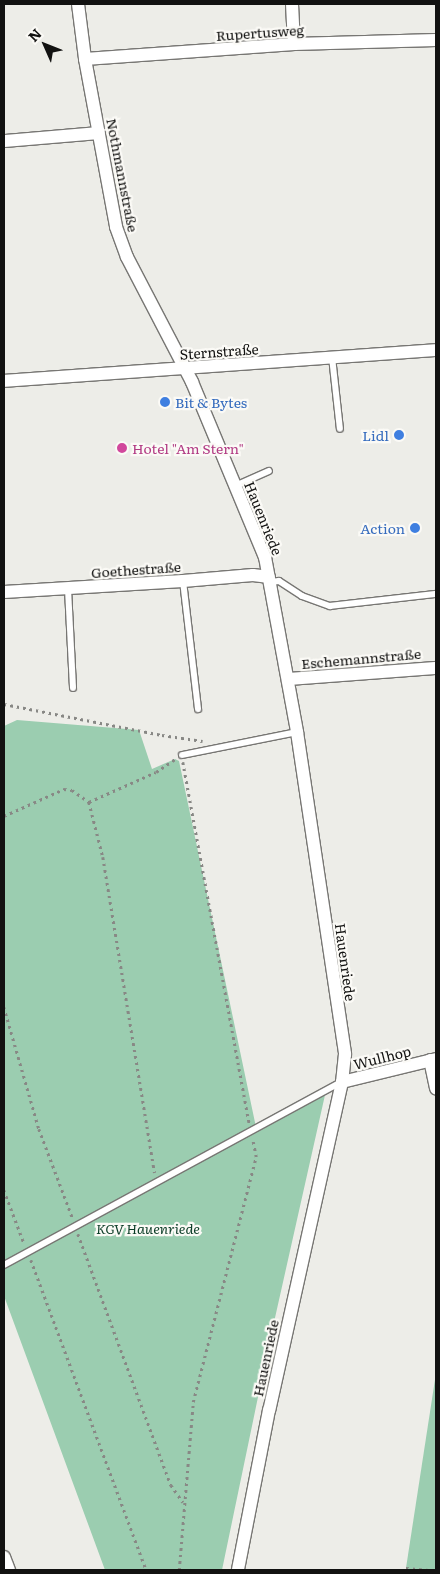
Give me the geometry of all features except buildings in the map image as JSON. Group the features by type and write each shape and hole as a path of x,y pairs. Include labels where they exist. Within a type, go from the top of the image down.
{"street":[{"name":"Nothmannstraße","path":"78,4 85,59 116,227 127,257 186,368"},
{"path":"292,4 294,44"},
{"name":"Rupertusweg","path":"85,59 294,44 436,40"},
{"path":"4,141 99,133"},
{"name":"Sternstraße","path":"4,381 436,350"},
{"name":"Hauenriede","path":"186,368 265,557 297,732 345,1054 342,1082 269,1410 238,1570"},
{"name":"Goethestraße","path":"4,592 253,575 270,580"},
{"name":"Eschemannstraße","path":"288,679 436,668"},
{"name":"Wullhop","path":"342,1082 433,1060 436,1088"},
{"path":"4,1557 9,1570"}],"lane":[{"path":"332,357 340,429"},
{"path":"235,486 269,471"},
{"path":"270,580 279,581 302,596 330,606 436,594"},
{"path":"183,581 198,709"},
{"path":"68,589 73,688"},
{"path":"182,755 297,732"},
{"path":"4,1265 76,1228 342,1082"}],"path":[{"path":"4,704 162,735 229,745"},
{"path":"89,802 156,772 182,755"},
{"path":"4,816 64,789 72,790 89,802 103,857 156,1184"},
{"path":"4,1007 39,1130 170,1485 183,1502"},
{"path":"4,1190 146,1570"},
{"path":"406,1568 429,1570"}],"green space":[{"name":"KGV Hauenriede","path":"17,720 139,730 152,769 175,759 179,761 257,1132 325,1095 268,1349 222,1570 105,1570 4,1296 4,726"},
{"path":"436,1373 436,1570 406,1570 406,1568"}],"place":[{"name":"Bit & Bytes","path":"165,402"},
{"name":"Lidl","path":"399,435"},
{"name":"Hotel \"Am Stern\"","path":"122,448"},
{"name":"Action","path":"415,528"}]}
